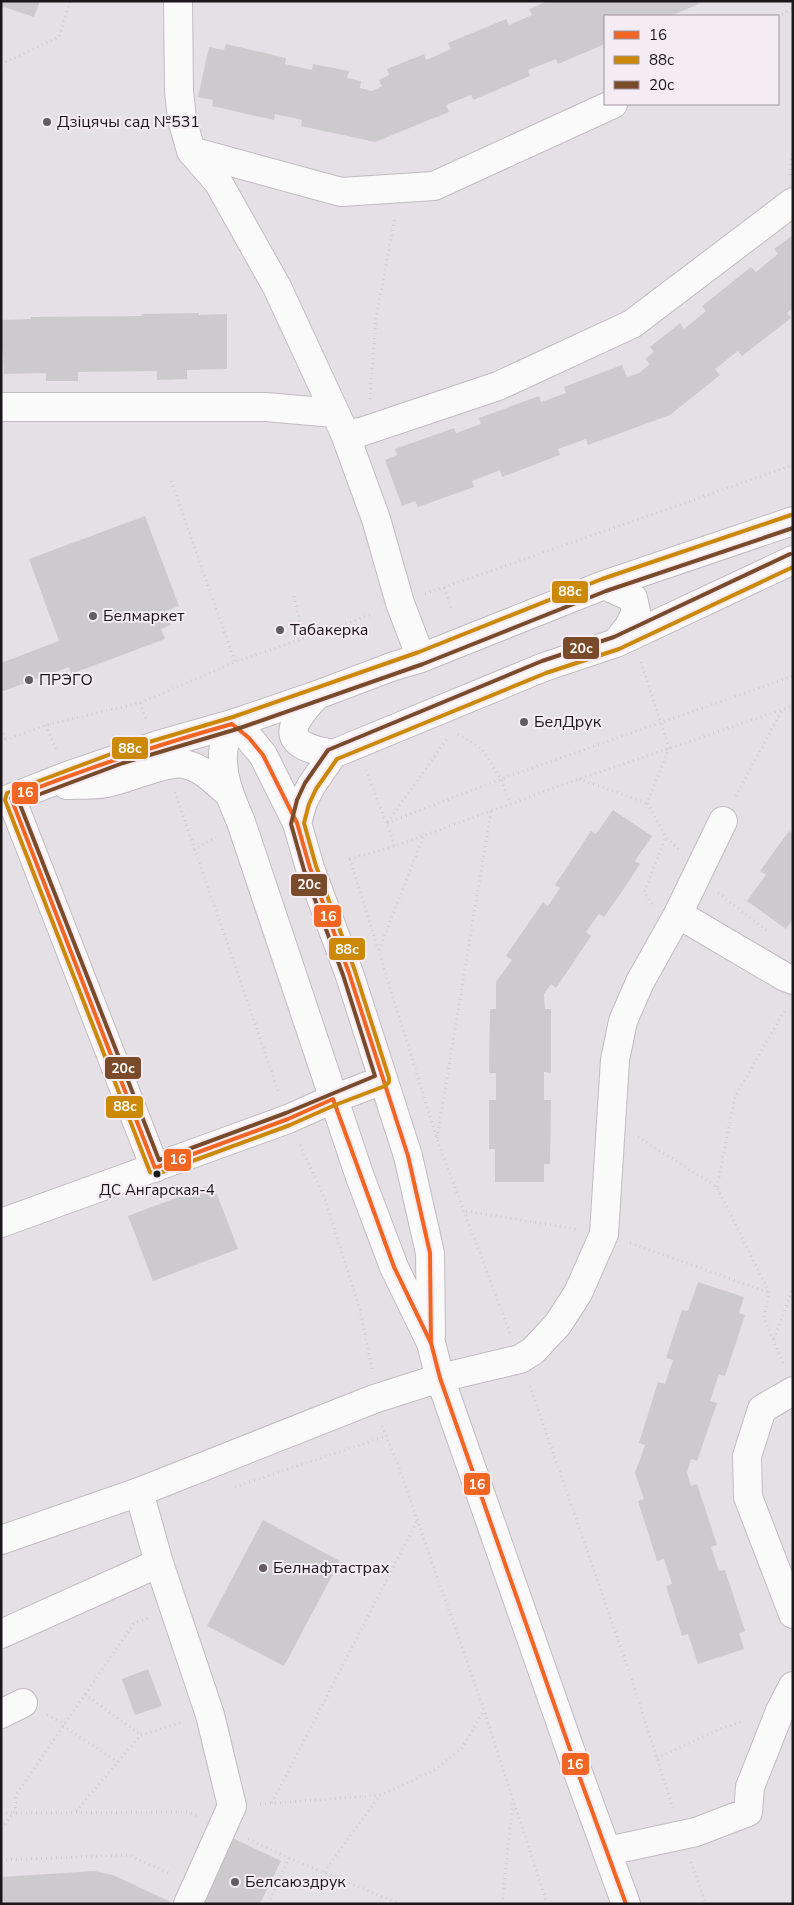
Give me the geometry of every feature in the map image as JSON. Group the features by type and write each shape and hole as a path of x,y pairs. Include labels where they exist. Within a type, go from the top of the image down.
{"main road":[{"path":"178,1 179,91 182,119 191,151 218,182 277,286 349,426 400,603 421,658"},
{"path":"191,151 341,192 434,186 611,105"},
{"path":"1,407 266,406 349,426 498,386 632,324 793,202"},
{"path":"155,1168 6,800 46,785 104,784 162,755 232,724 421,658 604,584 793,521"},
{"path":"297,824 303,802 311,786 332,754 544,667 616,643 793,560"},
{"path":"604,584 633,598 636,612 629,626 616,643"},
{"path":"318,695 299,714 294,723 293,732 297,742 305,748 332,754"},
{"path":"232,724 224,746 223,766 228,793 241,822 333,1099 394,1267 431,1343 440,1378 626,1904"},
{"path":"232,724 249,738 263,755 297,824 310,868 349,974 408,1156 430,1253 431,1343"},
{"path":"162,755 199,770 228,793"},
{"path":"1,1540 139,1492 374,1399 440,1378 520,1359 533,1351 558,1324 578,1293 604,1234 615,1060 623,1021 640,982 678,914 723,821"},
{"path":"678,914 785,977 791,990"},
{"path":"1,1223 288,1119 383,1080"},
{"path":"790,1383 762,1409 754,1429 747,1456 748,1497 793,1614"},
{"path":"139,1492 159,1563 210,1715 228,1817 192,1895"},
{"path":"1,1634 159,1563"},
{"path":"608,1851 696,1832 748,1812 750,1787 780,1711 793,1686"}],"path":[{"path":"1,64 59,37 70,1"},
{"path":"779,16 793,8"},
{"path":"349,426 376,318 400,188"},
{"path":"1,742 46,725 140,703 235,662 793,465"},
{"path":"170,481 235,662"},
{"path":"444,588 452,608"},
{"path":"294,596 303,638"},
{"path":"640,660 669,748"},
{"path":"387,823 501,779 793,676"},
{"path":"140,703 162,755 288,1119 325,1199 360,1310 373,1374"},
{"path":"706,1904 580,1526 437,1138 350,859 395,846 510,803 793,706"},
{"path":"723,821 782,710"},
{"path":"1,728 6,741"},
{"path":"453,731 483,750 501,779 510,803"},
{"path":"395,846 385,822 387,823 447,738"},
{"path":"363,762 387,823"},
{"path":"579,779 647,803"},
{"path":"437,1138 491,810"},
{"path":"194,850 223,833"},
{"path":"379,950 425,835"},
{"path":"717,1186 735,1097 791,990"},
{"path":"612,1121 717,1186 769,1292 764,1318 790,1383"},
{"path":"465,1210 604,1234 769,1292"},
{"path":"774,1340 793,1288"},
{"path":"379,1422 387,1436 418,1521 484,1710 548,1904"},
{"path":"230,1489 387,1436"},
{"path":"272,1803 418,1521"},
{"path":"1,1828 15,1811 16,1796 134,1622 174,1610"},
{"path":"85,1694 141,1735"},
{"path":"228,1817 272,1803 381,1794 433,1771 462,1748 484,1710"},
{"path":"658,1758 722,1728 780,1711"},
{"path":"76,1811 141,1735 210,1715"},
{"path":"63,1726 118,1762"},
{"path":"324,1872 381,1794"},
{"path":"502,1904 513,1797"},
{"path":"1,1813 15,1811 189,1812"},
{"path":"228,1817 290,1858 400,1904"},
{"path":"1,1860 128,1855 192,1895"},
{"path":"268,1904 290,1858"}],"building":[{"path":"1,1 40,1 34,17 1,6"},
{"path":"548,1 697,1 699,4 672,15 604,15 604,44 558,64 556,59 528,70 530,76 473,100 471,95 446,105 449,112 375,142 301,126 302,120 275,114 274,120 212,106 213,100 198,97 209,47 224,50 226,44 286,58 285,64 312,70 313,64 349,71 347,78 361,81 360,88 372,91 382,86 379,80 389,75 387,69 424,54 426,60 451,49 448,43 506,19 509,25 532,15 529,9"},
{"path":"793,235 793,308 787,313 791,318 742,356 738,351 715,369 720,375 670,415 588,445 586,439 558,449 560,455 502,477 500,470 472,481 474,487 418,507 415,501 402,506 385,460 397,455 395,449 454,428 456,433 481,424 479,418 539,396 541,402 566,393 564,387 622,365 627,377 639,373 650,364 645,359 654,352 650,347 680,323 684,329 706,311 702,306 751,267 756,272 778,254 774,249"},
{"path":"199,313 199,315 227,314 227,369 187,370 187,379 157,380 157,371 78,372 78,381 46,381 46,373 4,374 3,351 1,351 1,320 31,319 31,317 142,316 141,314"},
{"path":"145,516 179,606 166,611 171,625 161,629 165,639 71,674 69,667 1,692 1,663 59,641 29,559"},
{"path":"613,810 652,836 635,861 640,864 621,893 604,917 599,914 586,932 591,936 556,988 551,984 544,994 545,1009 551,1009 551,1073 544,1072 544,1100 551,1100 550,1164 544,1164 544,1182 495,1182 495,1149 489,1149 489,1100 496,1100 496,1073 489,1073 490,1009 496,1009 496,982 512,960 506,956 543,902 548,906 560,888 555,885 591,831 596,834"},
{"path":"789,831 793,834 793,919 786,929 747,901 766,875 760,871"},
{"path":"213,1184 238,1249 153,1281 128,1216"},
{"path":"698,1282 744,1297 739,1313 745,1315 725,1376 719,1374 710,1401 717,1403 697,1461 691,1459 687,1473 691,1486 697,1484 717,1545 711,1547 719,1571 725,1570 745,1631 739,1633 744,1649 698,1664 688,1634 682,1636 666,1586 672,1584 664,1559 657,1561 638,1501 644,1499 635,1473 645,1445 639,1443 658,1382 665,1384 673,1360 666,1358 682,1310 688,1311"},
{"path":"263,1520 340,1561 284,1666 207,1626"},
{"path":"148,1669 162,1706 135,1715 122,1679"},
{"path":"226,1835 281,1861 260,1904 194,1904"},
{"path":"94,1871 113,1875 171,1902 170,1904 1,1904 1,1877"}],"transit line":[{"name":"88с","path":"791,515 602,579 419,652 233,717 119,751 7,793 5,800 150,1172 157,1174 290,1125 385,1086 389,1082 355,971 316,866 304,823 309,804 316,789 337,759 546,673 619,649 793,567"},
{"name":"20с","path":"790,554 614,637 542,661 328,750 305,783 297,800 291,824 304,870 343,975 375,1076 286,1113 159,1160 19,802 123,763 237,729 423,664 606,591 793,528"},
{"name":"16","path":"232,724 249,738 263,755 297,823 310,868 349,973 408,1156 430,1253 431,1343 394,1267 333,1099 288,1119 155,1168 11,798 121,758 232,724"},
{"name":"16","path":"431,1343 440,1378 626,1904"}],"place":[{"name":"Дзіцячы сад №531","path":"47,122"},
{"name":"Белмаркет","path":"93,616"},
{"name":"Табакерка","path":"280,630"},
{"name":"ПРЭГО","path":"29,680"},
{"name":"БелДрук","path":"524,722"},
{"name":"ДС Ангарская-4","path":"157,1174"},
{"name":"Белнафтастрах","path":"263,1568"},
{"name":"Белсаюздрук","path":"235,1882"}]}
